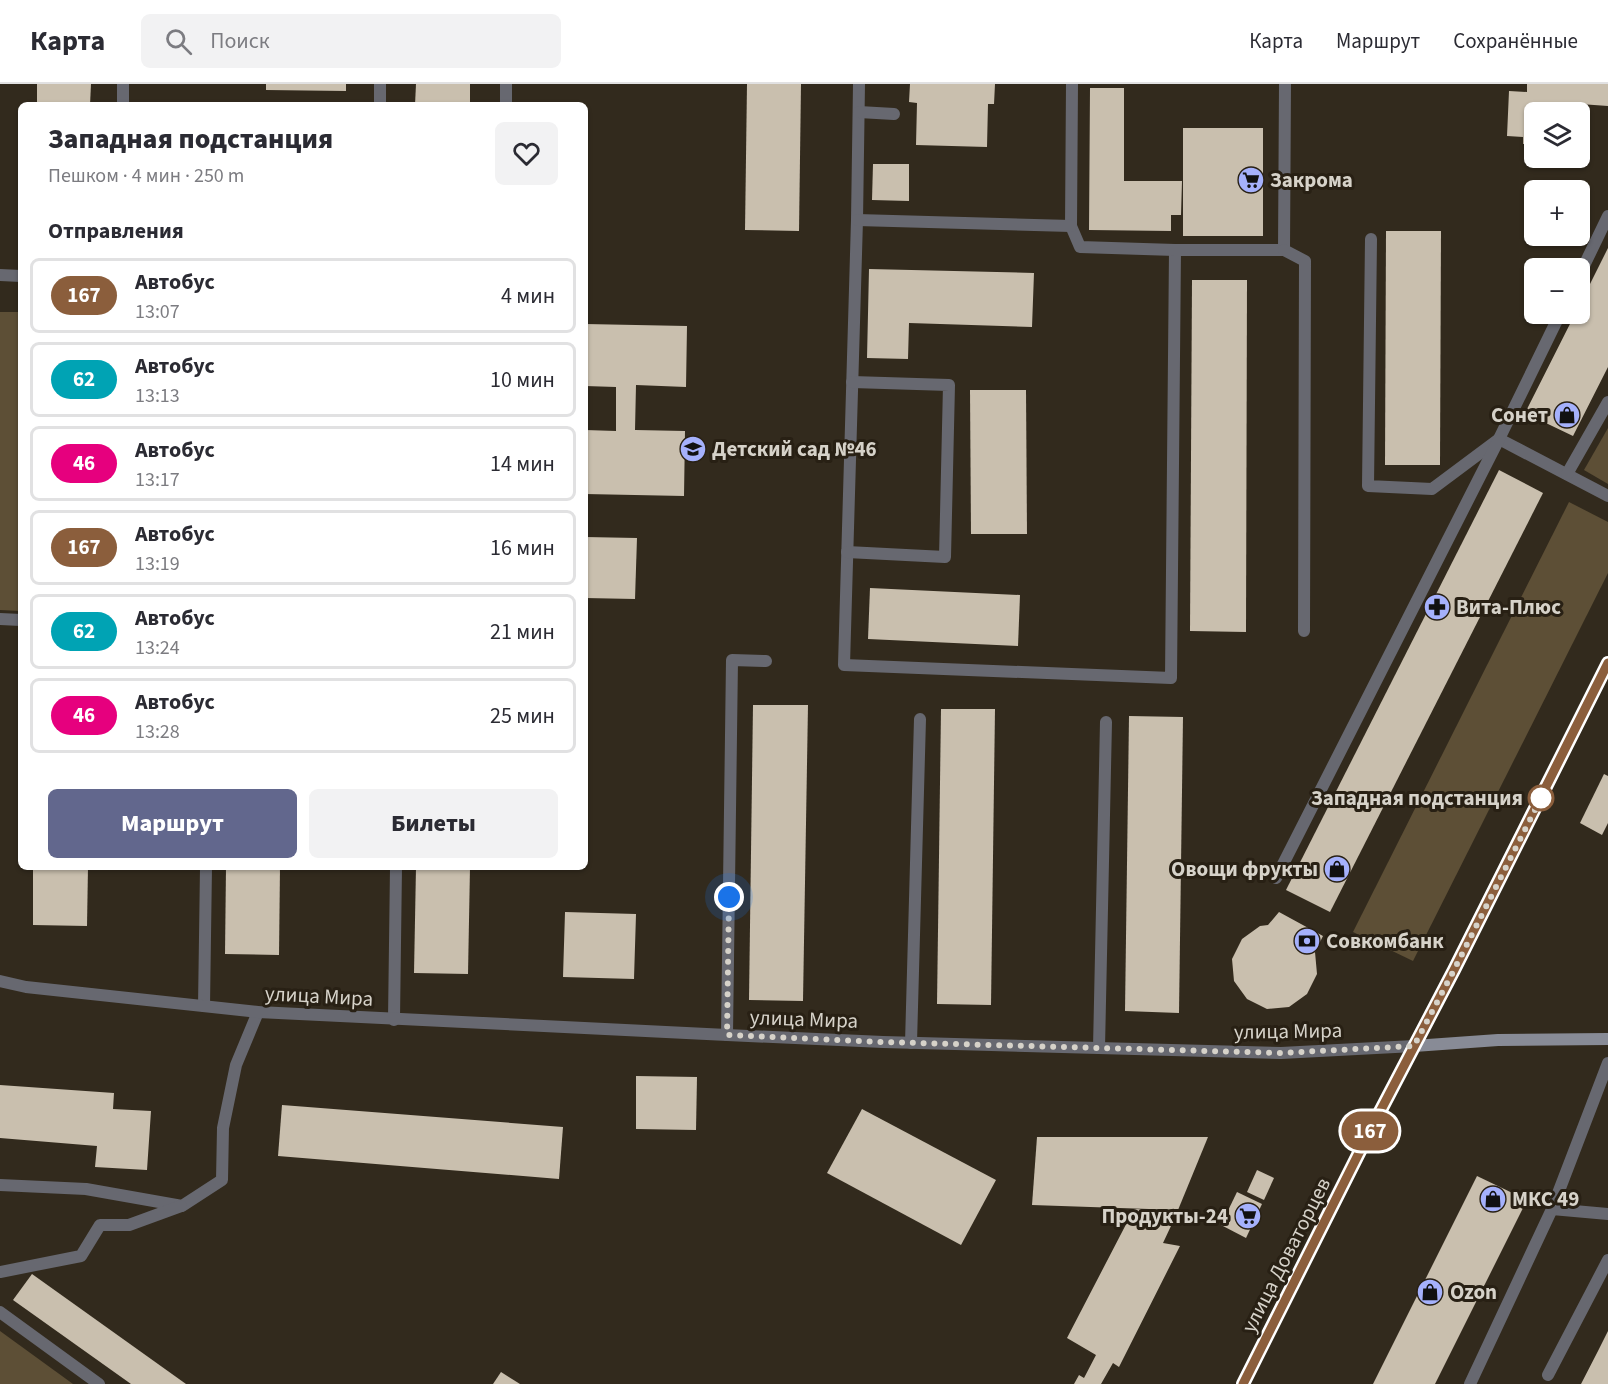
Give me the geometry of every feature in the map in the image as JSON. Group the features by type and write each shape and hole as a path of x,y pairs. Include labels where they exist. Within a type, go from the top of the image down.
{"main road":[{"name":"улица Доваторцев","path":"1243,1384 1608,663"},
{"name":"улица Мира","path":"1414,1046 1498,1040 1608,1039"}],"street":[{"path":"123,84 123,102"},
{"path":"380,84 380,102"},
{"path":"506,84 506,102"},
{"path":"859,84 844,664 1171,678 1175,250"},
{"path":"1072,84 1071,226 1080,248 1284,249 1305,261 1304,631"},
{"path":"1284,249 1285,84"},
{"path":"859,112 894,114"},
{"path":"1588,258 1608,216"},
{"path":"857,220 1071,226"},
{"path":"1371,240 1368,486 1432,489 1499,439"},
{"path":"0,275 18,276"},
{"path":"1276,878 1555,324"},
{"path":"847,552 945,557 949,385 852,381"},
{"path":"1567,474 1608,402"},
{"path":"1499,439 1608,496"},
{"path":"0,619 18,620"},
{"path":"727,1035 732,660 766,661"},
{"path":"911,1042 920,719"},
{"path":"1099,1048 1106,722"},
{"path":"204,1006 206,870"},
{"path":"394,1020 396,870"},
{"name":"улица Мира","path":"0,981 26,987 258,1012 394,1020 911,1042 1281,1053 1414,1046"},
{"path":"0,1272 81,1256 100,1225 129,1225 182,1206 222,1179 223,1128 236,1065 258,1012"},
{"path":"1470,1384 1552,1209 1608,1063"},
{"path":"0,1185 86,1189 182,1206"},
{"path":"1552,1209 1608,1214"},
{"path":"1548,1376 1608,1260"},
{"path":"0,1312 99,1384"}],"shaded area":[{"path":"0,312 18,312 18,611 0,610"},
{"path":"1608,428 1608,484 1584,470"},
{"path":"1569,502 1608,522 1608,573 1413,961 1353,932"},
{"path":"0,1331 73,1384 0,1384"}],"building":[{"path":"37,84 91,84 90,102 37,102"},
{"path":"266,84 346,84 346,91 266,90"},
{"path":"416,84 470,84 470,102 415,102"},
{"path":"747,84 801,84 799,231 745,230"},
{"path":"910,84 995,84 994,104 988,104 987,147 916,145 917,103 909,102"},
{"path":"1527,84 1608,84 1608,106 1590,105 1590,102 1524,102 1523,144 1523,137 1507,136 1509,91 1527,92"},
{"path":"1090,88 1124,88 1124,181 1182,181 1181,215 1171,215 1171,231 1089,230"},
{"path":"1183,128 1263,128 1263,236 1183,236"},
{"path":"873,164 909,164 909,201 872,200"},
{"path":"1386,231 1441,231 1440,465 1385,465"},
{"path":"1608,248 1608,367 1573,436 1525,413 1570,324 1590,324 1590,284"},
{"path":"869,269 1034,273 1032,327 909,323 908,359 867,358"},
{"path":"1192,280 1247,280 1246,632 1190,631"},
{"path":"588,324 687,326 686,387 636,385 635,430 685,431 684,496 588,494 588,430 616,431 616,387 588,386"},
{"path":"970,390 1026,390 1027,534 971,534"},
{"path":"1499,470 1543,493 1330,912 1286,890"},
{"path":"588,537 637,538 635,599 588,598"},
{"path":"870,588 1020,595 1018,646 868,639"},
{"path":"753,705 808,705 803,1001 749,1000"},
{"path":"941,709 995,709 991,1005 937,1004"},
{"path":"1129,716 1183,717 1179,1013 1125,1011"},
{"path":"1604,774 1608,776 1608,823 1602,835 1580,823"},
{"path":"33,870 88,870 87,926 33,925"},
{"path":"226,870 280,870 279,955 225,954"},
{"path":"416,870 470,870 468,974 414,973"},
{"path":"565,912 636,914 634,979 563,977"},
{"path":"1279,912 1323,936 1315,952 1317,974 1307,994 1289,1007 1267,1009 1247,999 1234,981 1232,959 1242,939 1260,926 1268,925"},
{"path":"636,1076 697,1077 696,1130 636,1129"},
{"path":"0,1085 114,1093 113,1109 151,1111 147,1170 95,1167 97,1146 0,1138"},
{"path":"282,1105 563,1127 559,1179 278,1156"},
{"path":"862,1109 996,1180 961,1245 827,1173"},
{"path":"1037,1137 1208,1137 1178,1210 1032,1205"},
{"path":"1257,1170 1274,1178 1264,1200 1247,1192"},
{"path":"1477,1176 1527,1200 1435,1384 1373,1384"},
{"path":"1237,1192 1262,1204 1246,1238 1221,1225"},
{"path":"1134,1209 1178,1211 1163,1243 1180,1246 1119,1367 1113,1363 1101,1384 1074,1384 1079,1375 1084,1378 1096,1355 1067,1338"},
{"path":"32,1274 186,1384 131,1384 13,1300"},
{"path":"1608,1331 1608,1384 1581,1384 1598,1351"},
{"path":"501,1372 520,1384 493,1384"}],"bus line":[{"name":"167","path":"1243,1384 1608,663"}],"place":[{"name":"Закрома","path":"1251,180"},
{"name":"Сонет","path":"1567,415"},
{"name":"Детский сад №46","path":"693,449"},
{"name":"Вита-Плюс","path":"1437,607"},
{"name":"Западная подстанция","path":"1541,798"},
{"name":"Овощи фрукты","path":"1337,869"},
{"name":"Совкомбанк","path":"1307,941"},
{"name":"МКС 49","path":"1493,1199"},
{"name":"Продукты-24","path":"1248,1216"},
{"name":"Ozon","path":"1430,1292"}],"route":[{"path":"729,897 727,1035 882,1042 1281,1053 1414,1046 1541,798"}]}
